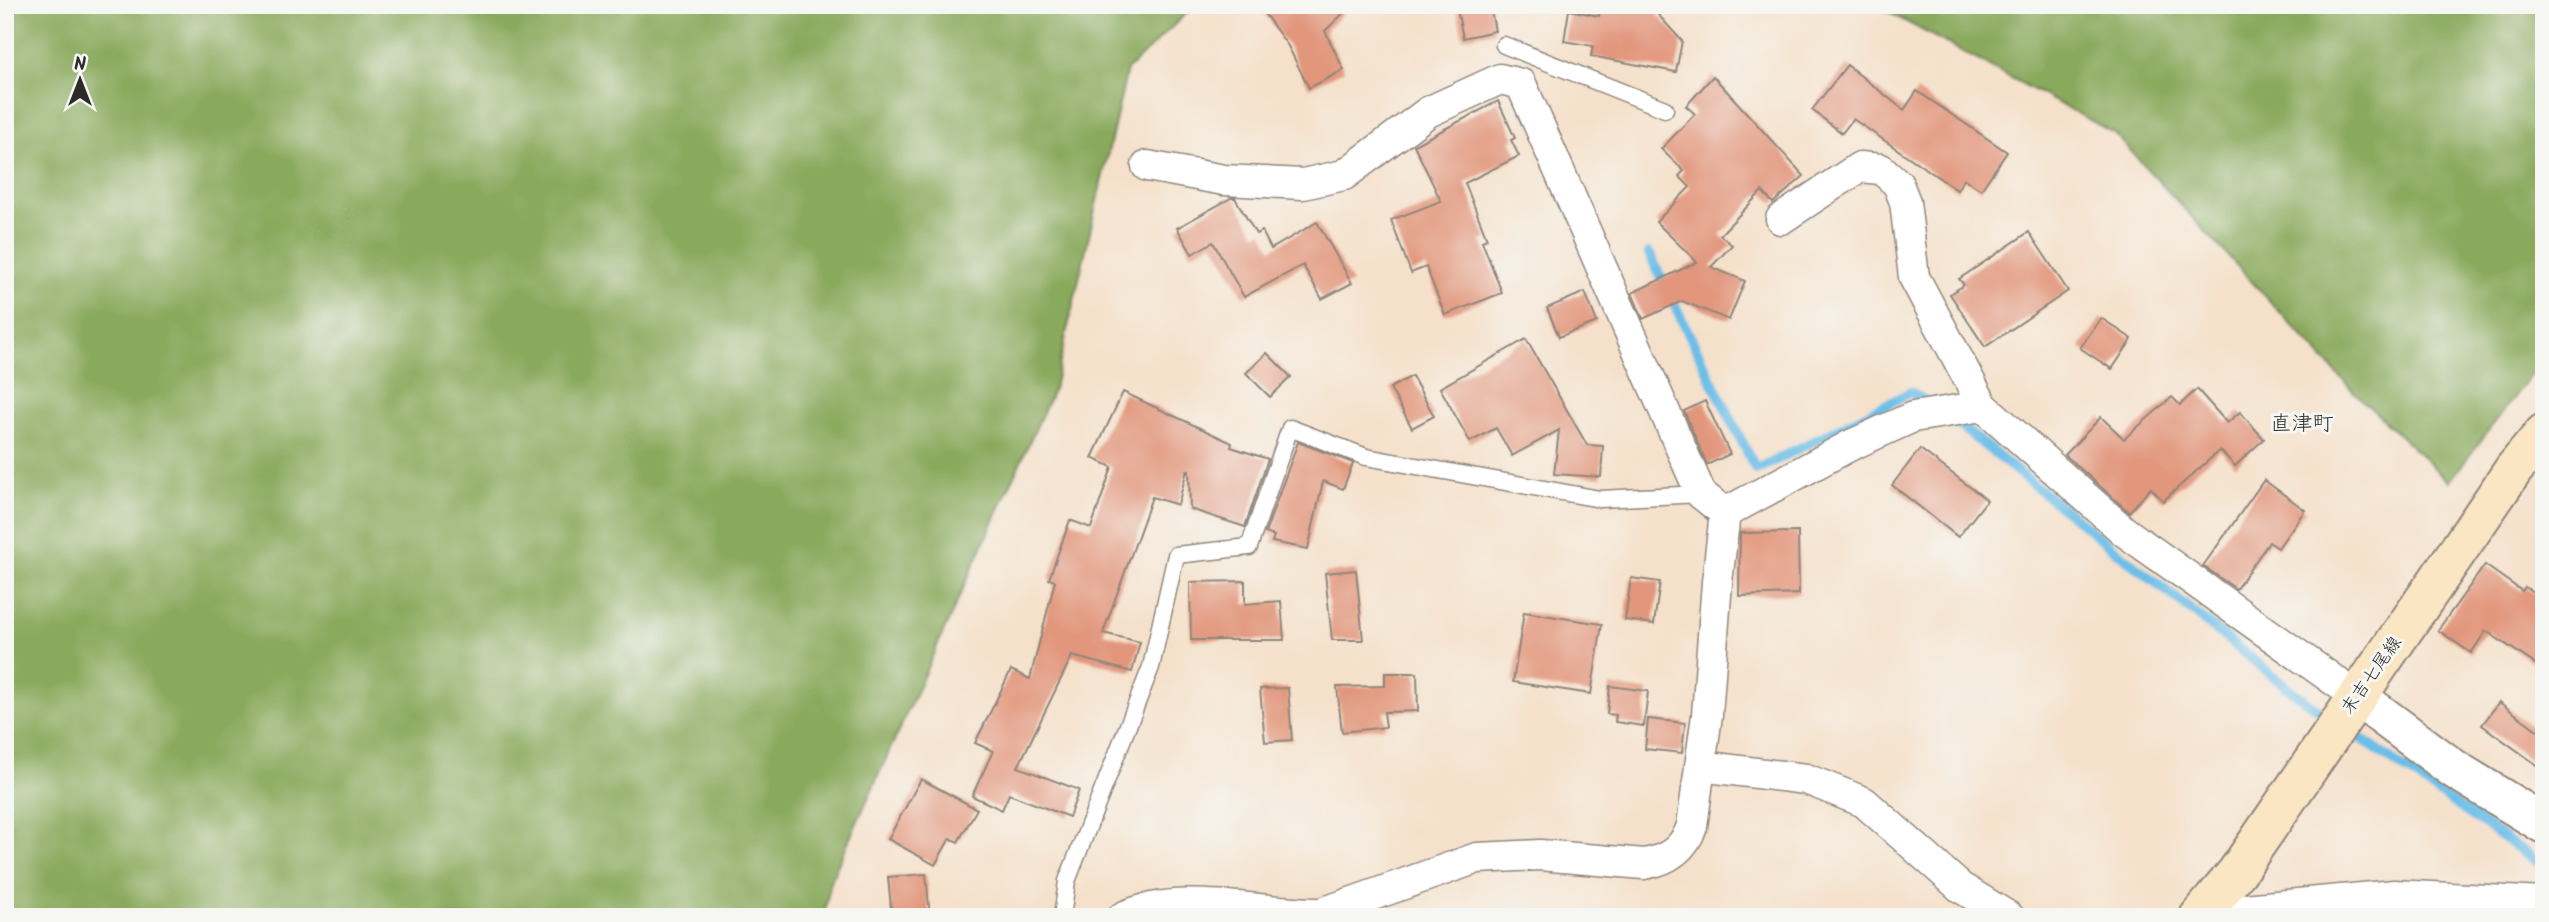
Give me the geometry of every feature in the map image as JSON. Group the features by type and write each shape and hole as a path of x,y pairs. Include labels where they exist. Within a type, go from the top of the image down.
{"main road":[{"name":"末吉七尾線","path":"2198,916 2237,872 2514,469 2544,433"}],"street":[{"path":"1147,166 1224,180 1303,184 1344,174 1428,112 1500,79 1521,84 1701,494 1725,513"},
{"path":"1781,219 1860,167 1881,169 1898,184 1905,202 1914,277 1983,406 2125,532 2454,769 2544,824"},
{"path":"1725,513 1849,446 1913,417 1983,406"},
{"path":"1124,917 1142,908 1203,905 1256,907 1297,914 1322,913 1477,858 1541,855 1644,864 1659,862 1673,854 1688,837 1692,825 1725,513"},
{"path":"1700,766 1806,779 1864,802 1960,887 2009,917"},
{"path":"2198,916 2394,895 2544,904"}],"lane":[{"path":"1521,84 1504,45 1665,109"},
{"path":"1062,917 1067,881 1151,667 1176,555 1250,547 1290,428 1366,457 1600,499 1701,494"}],"green space":[{"path":"5,5 1195,5 1127,70 1054,388 830,882 824,917 5,917"},
{"path":"1875,5 2544,5 2544,358 2449,482 2355,393 2114,133"}],"building":[{"path":"1258,5 1352,5 1325,31 1344,70 1309,88 1288,46"},
{"path":"1456,5 1490,5 1495,31 1463,38"},
{"path":"1601,5 1632,5 1653,9 1682,41 1676,72 1591,56 1593,46 1564,41 1569,10 1599,16"},
{"path":"1847,65 1904,110 1917,91 2007,152 1981,190 1964,179 1957,190 1853,119 1842,133 1812,110"},
{"path":"1713,76 1804,176 1773,203 1762,191 1720,235 1732,245 1711,267 1745,281 1729,320 1682,301 1643,319 1632,293 1697,262 1656,222 1690,187 1679,176 1684,171 1661,149 1695,114 1686,106"},
{"path":"1498,101 1515,138 1511,140 1519,156 1465,183 1487,239 1482,241 1502,293 1445,315 1426,267 1411,273 1391,220 1441,201 1414,145"},
{"path":"1235,198 1256,234 1262,231 1271,249 1317,222 1352,283 1322,299 1303,265 1244,297 1213,242 1192,254 1177,228"},
{"path":"2029,232 2068,291 1985,347 1950,294 1964,285 1959,279"},
{"path":"1585,292 1597,322 1559,337 1547,308"},
{"path":"2101,318 2132,339 2112,369 2080,348"},
{"path":"1526,339 1587,445 1603,446 1601,477 1554,474 1559,430 1512,456 1496,428 1470,442 1440,388"},
{"path":"1267,353 1291,377 1270,397 1246,373"},
{"path":"1412,376 1434,416 1412,428 1390,388"},
{"path":"2197,389 2227,423 2240,412 2264,439 2235,466 2220,450 2163,501 2151,488 2129,512 2065,455 2101,417 2124,439 2172,397 2180,405"},
{"path":"1123,392 1232,443 1231,447 1268,459 1245,527 1190,509 1187,470 1178,505 1152,497 1103,633 1140,642 1132,672 1072,656 1018,767 1079,790 1069,817 1009,794 1002,810 972,796 993,751 975,743 1011,670 1030,679 1055,581 1049,579 1070,520 1091,528 1112,467 1092,458"},
{"path":"1705,401 1730,454 1707,465 1684,411"},
{"path":"1298,442 1353,463 1343,489 1323,481 1308,549 1272,542 1274,536 1265,533"},
{"path":"1920,449 1987,500 1958,537 1892,485"},
{"path":"2264,480 2305,510 2278,548 2269,542 2236,589 2203,566"},
{"path":"1798,532 1799,594 1739,596 1740,533"},
{"path":"2485,565 2522,591 2525,587 2544,599 2544,670 2486,631 2471,653 2438,630"},
{"path":"1356,570 1363,640 1332,640 1325,573"},
{"path":"1631,578 1660,582 1654,624 1625,620"},
{"path":"1245,581 1245,604 1281,601 1284,640 1191,640 1190,582"},
{"path":"1524,612 1602,624 1591,694 1513,682"},
{"path":"1385,673 1417,673 1418,711 1384,712 1386,727 1342,732 1337,687 1385,686"},
{"path":"1610,686 1648,691 1644,726 1615,722 1616,715 1607,714"},
{"path":"1288,688 1292,740 1265,742 1260,689"},
{"path":"2499,702 2544,735 2544,770 2482,725"},
{"path":"1648,719 1685,723 1682,753 1645,749"},
{"path":"921,779 977,809 958,842 950,838 935,865 888,839"},
{"path":"926,874 930,917 892,917 888,877"}],"waterway":[{"path":"1649,253 1756,470 1911,392 1932,406"},
{"path":"1950,418 2292,691 2331,719"},
{"path":"2344,727 2544,866"}],"district":[{"name":"直津町","path":"2302,423"}]}
